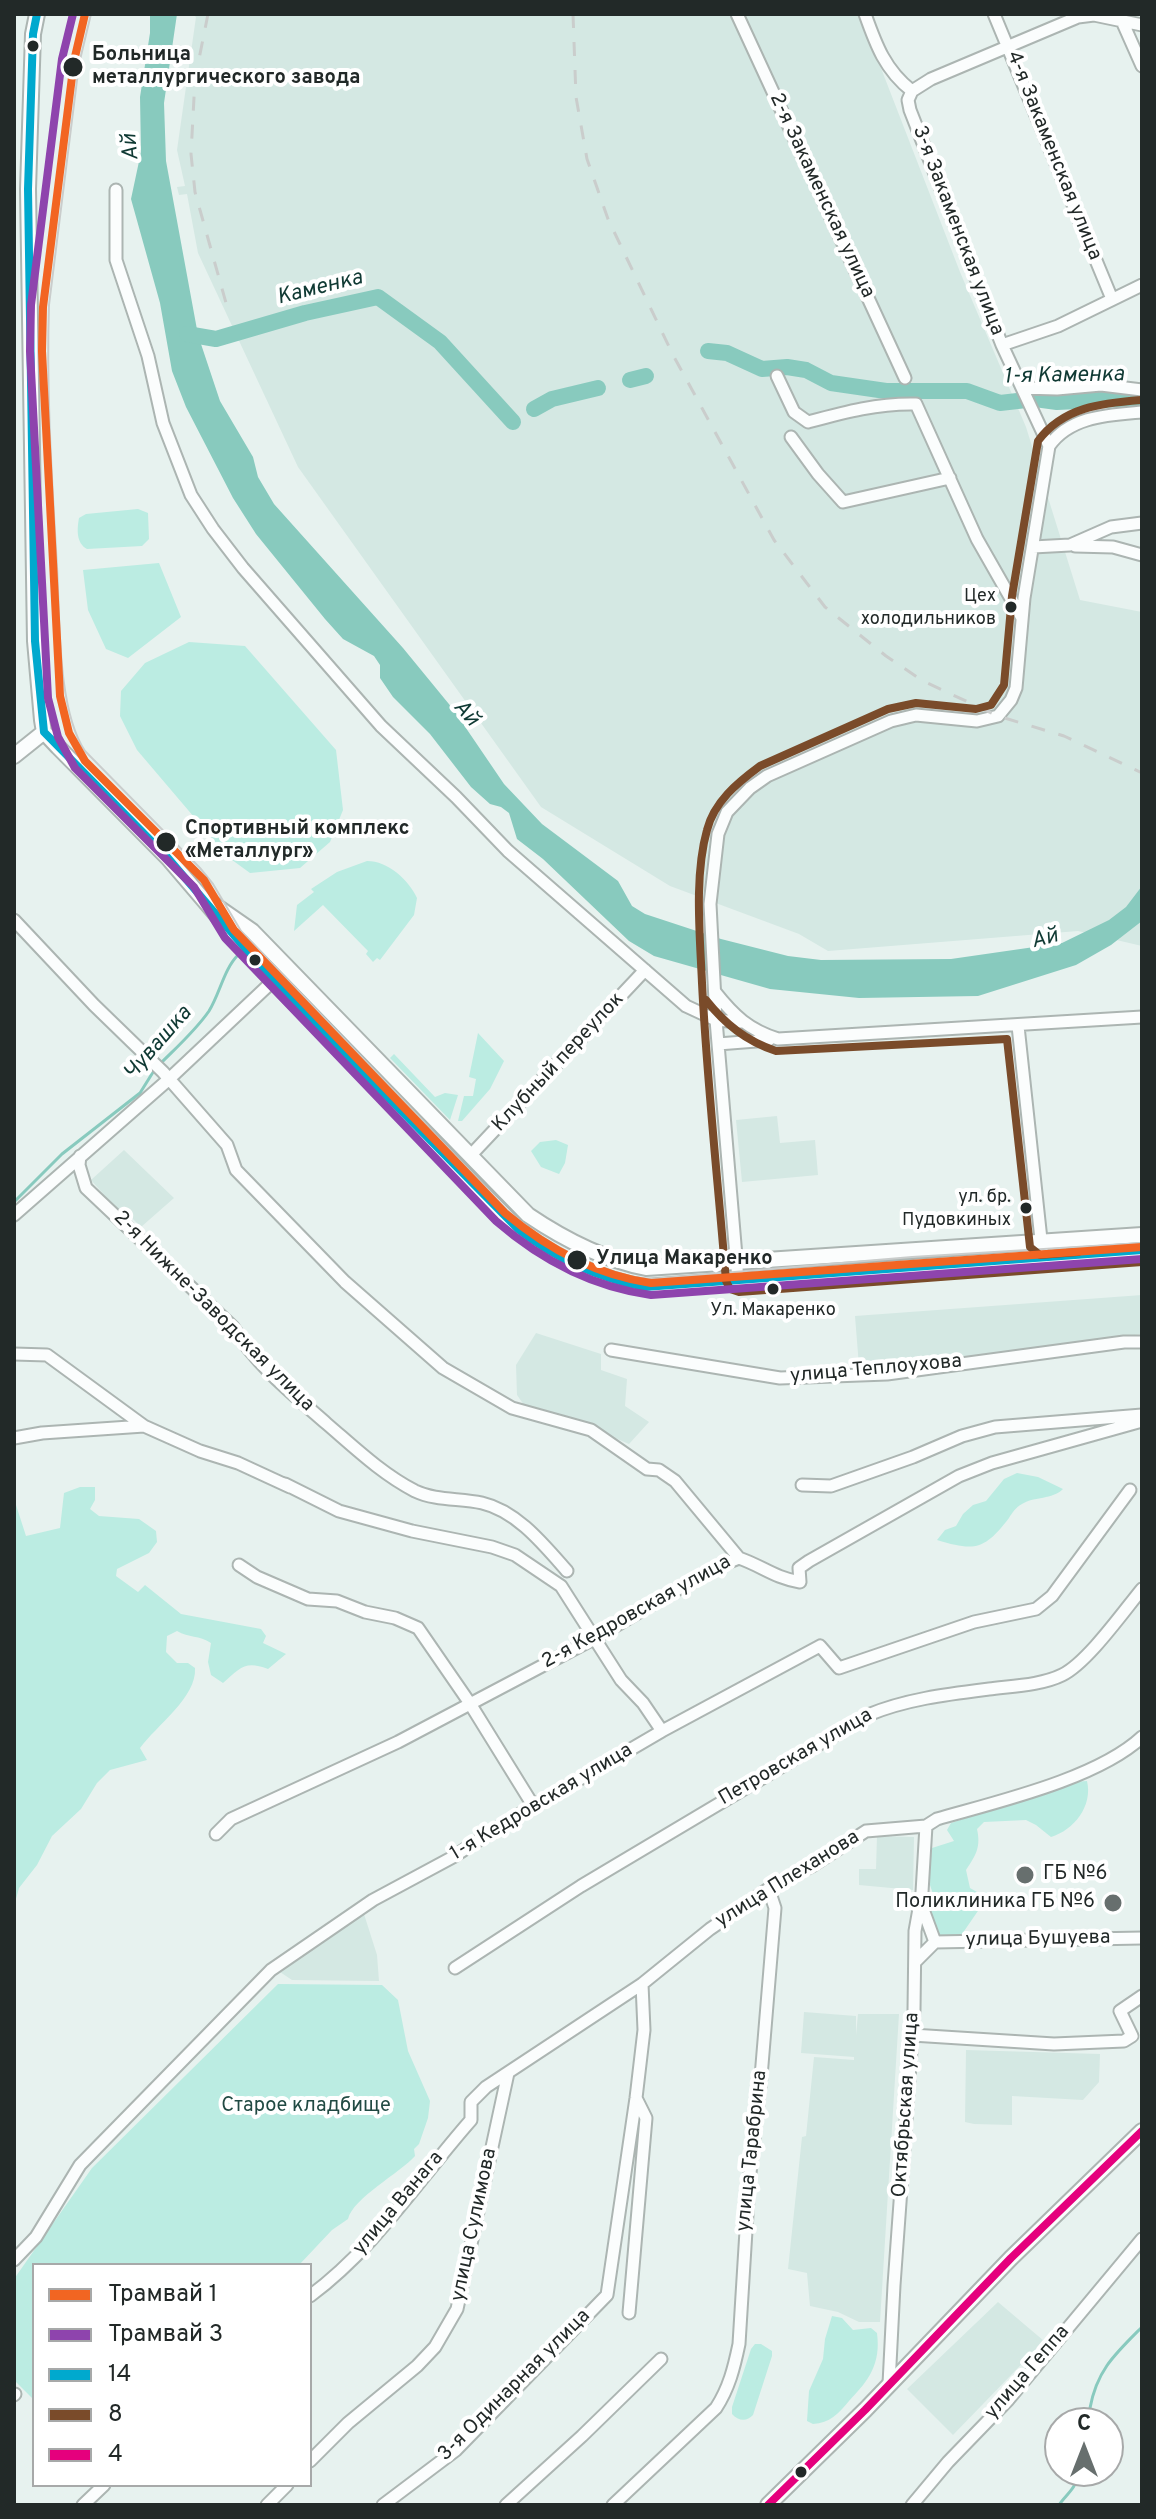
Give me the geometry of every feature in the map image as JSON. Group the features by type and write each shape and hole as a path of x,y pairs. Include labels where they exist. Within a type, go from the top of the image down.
{"main road":[{"path":"37,14 33,34 28,189 34,611 44,732 205,899 273,981 528,1238 610,1279 645,1287 738,1280 1042,1250 1142,1235"},
{"path":"14,756 44,732"},
{"path":"205,899 252,931 528,1215 548,1228 625,1264 646,1268 1042,1250 1142,1250"},
{"path":"768,2505 1001,2268 1142,2131"}],"street":[{"name":"2-я Закаменская улица","path":"737,14 905,378"},
{"path":"865,14 881,59 896,78 912,91 919,85 1078,17 1094,15 1142,25"},
{"name":"4-я Закаменская улица","path":"994,14 1112,299"},
{"path":"1122,21 1142,66"},
{"name":"3-я Закаменская улица","path":"912,91 908,100 910,110 1002,345 1049,446"},
{"path":"116,190 116,260 148,356 163,423 191,495 213,529 243,568 381,726 508,851 686,1006 716,1020 740,1022"},
{"path":"1002,345 1058,326 1142,285"},
{"path":"777,376 794,412 808,422 861,407 887,403 916,404 977,539 1022,618"},
{"path":"1022,388 1101,385 1142,390"},
{"path":"738,1280 716,1020 710,904 718,834 727,812 750,788 792,764 891,721 916,715 977,721 998,716 1016,688 1022,618 1049,446 1066,428 1083,420 1142,412"},
{"path":"791,437 843,502 950,478"},
{"path":"1070,545 1111,527 1142,523"},
{"path":"1033,547 1113,547 1142,555"},
{"path":"14,920 166,1076 227,1145 236,1170 345,1282 443,1368 512,1408 591,1430 647,1469 659,1470 675,1481 739,1558"},
{"name":"Клубный переулок","path":"471,1155 645,970"},
{"path":"14,1215 273,981"},
{"path":"715,988 740,1022 778,1039"},
{"path":"718,1044 1142,1017"},
{"path":"1018,1026 1042,1250"},
{"name":"2-я Нижне-Заводская улица","path":"80,1156 79,1165 86,1188 233,1327 247,1350 264,1368 375,1465 417,1492 444,1499 484,1503 515,1519 540,1540 567,1571"},
{"name":"улица Теплоухова","path":"611,1350 780,1378 887,1374 1142,1342"},
{"path":"14,1354 47,1355 144,1426 200,1451 238,1463 315,1499"},
{"path":"802,1485 831,1486 962,1436 995,1427 1142,1415"},
{"name":"2-я Кедровская улица","path":"216,1834 231,1819 398,1742 595,1638 712,1569 739,1558 781,1579 800,1582 799,1568 809,1561 959,1476 992,1463 1142,1421"},
{"path":"14,1438 42,1433 144,1426"},
{"path":"285,1484 339,1511 515,1555 561,1586 621,1680 643,1703 662,1731"},
{"name":"1-я Кедровская улица","path":"14,2260 36,2237 80,2165 271,1970 373,1900 453,1857 662,1731 820,1646 839,1668 974,1622 1036,1609 1052,1596 1130,1490"},
{"path":"239,1565 257,1577 308,1599 337,1601 418,1628 469,1702 534,1807"},
{"name":"Петровская улица","path":"455,1968 594,1878 868,1715 887,1707 950,1694 1061,1676 1077,1665 1142,1589"},
{"name":"улица Плеханова","path":"471,2102 486,2087 642,1984 710,1929 777,1883 812,1866 866,1831 926,1826 937,1819 1088,1771 1129,1750 1142,1737"},
{"name":"Октябрьская улица","path":"889,2384 912,2035 916,1919 921,1904 926,1826"},
{"name":"улица Тарабрина","path":"613,2505 716,2408 727,2390 739,2344 749,2182 775,1908 769,1890"},
{"path":"916,1961 935,1942 921,1904"},
{"name":"улица Бушуева","path":"935,1942 1142,1938"},
{"path":"629,2313 646,2118 636,2098 644,2030 642,1984"},
{"path":"912,2035 1054,2044 1124,2041 1132,2036 1120,2011 1142,1996"},
{"name":"улица Сулимова","path":"312,2459 348,2423 417,2366 435,2347 457,2309 508,2073"},
{"name":"3-я Одинарная улица","path":"383,2505 456,2450 607,2295 636,2098"},
{"name":"улица Ванага","path":"312,2294 340,2273 397,2212 471,2120 471,2102"},
{"name":"улица Геппа","path":"912,2505 948,2462 1008,2400 1142,2239"},
{"path":"506,2505 661,2359"},
{"path":"83,2505 102,2487"},
{"path":"267,2505 285,2487"}],"shaded area":[{"path":"150,14 177,14 164,103 166,161 198,335 220,401 253,457 258,477 274,504 403,648 453,709 504,784 542,824 618,881 632,906 645,914 721,939 788,956 821,960 951,959 1062,943 1109,920 1126,907 1142,886 1142,921 1111,945 1076,965 978,996 859,998 770,989 654,956 629,941 543,859 517,839 509,813 490,804 471,787 430,734 393,697 380,678 380,665 374,656 343,639 256,534 233,498 186,407 172,371 160,303 131,199 141,152 140,97"},
{"path":"192,14 860,14 960,272 1026,427 1080,600 1142,612 1142,946 1078,931 828,951 799,934 670,886 541,807 298,467 198,253 187,194 179,195 177,187 185,186 177,150 196,17"},
{"path":"777,1116 780,1143 815,1140 818,1175 742,1182 736,1120"},
{"path":"124,1150 174,1198 141,1227 126,1212 122,1215 91,1180"},
{"path":"1142,1295 1142,1334 976,1356 859,1366 855,1316"},
{"path":"536,1333 601,1354 601,1370 627,1379 625,1406 649,1422 629,1444 580,1423 524,1405 517,1395 516,1365"},
{"path":"877,1836 914,1837 913,1890 859,1885 859,1869 876,1869"},
{"path":"364,1914 377,1955 379,1981 292,1980 280,1972 336,1931"},
{"path":"804,2012 856,2016 856,2035 858,2014 899,2014 880,2322 859,2322 838,2312 810,2306 807,2273 788,2269 814,2057 854,2060 854,2057 801,2053"},
{"path":"966,2050 1100,2054 1099,2082 1083,2100 1012,2096 1012,2125 965,2122"},
{"path":"998,2302 1044,2341 953,2435 907,2389"}],"green space":[{"path":"138,509 148,513 149,539 142,546 87,549 81,543 79,518 86,514"},
{"path":"159,563 181,617 128,658 106,649 88,610 83,570"},
{"path":"189,642 245,646 336,750 343,810 330,842 300,868 250,873 228,857 137,750 120,716 121,691 145,663"},
{"path":"367,861 383,864 397,873 417,898 414,915 380,960 377,958 373,962 366,954 368,951 323,905 294,931 297,905 314,892 311,889 337,872"},
{"path":"478,1033 504,1061 490,1089 462,1121 458,1121 464,1096 473,1096 476,1079 469,1077"},
{"path":"394,1054 435,1097 445,1093 458,1095 450,1120 390,1058"},
{"path":"556,1140 568,1145 565,1163 559,1174 541,1167 531,1151 540,1142"},
{"path":"1017,1473 1038,1477 1063,1489 1054,1495 1020,1505 993,1536 979,1545 961,1546 937,1540 945,1530 956,1526 973,1505 986,1501 1004,1479"},
{"path":"80,1487 95,1487 95,1500 90,1509 99,1516 139,1519 156,1531 157,1542 149,1553 117,1569 116,1576 138,1592 145,1585 181,1614 261,1629 266,1636 263,1643 286,1654 268,1669 254,1665 243,1667 223,1683 211,1675 208,1662 211,1643 177,1631 167,1636 166,1652 177,1663 188,1663 195,1668 190,1690 140,1748 147,1760 110,1770 97,1783 81,1809 52,1836 37,1865 19,1888 14,1906 14,1506 26,1536 60,1528 64,1493"},
{"path":"1087,1781 1087,1799 1080,1816 1059,1834 1051,1837 1026,1820 984,1822 977,1829 977,1851 966,1870 970,1888 977,1892 998,1892 1002,1897 994,1905 980,1908 960,1937 937,1935 928,1912 934,1909 935,1900 928,1879 932,1848 954,1841 947,1830 951,1823 1073,1782"},
{"name":"Старое кладбище","path":"278,1984 382,1985 398,2000 408,2051 430,2101 428,2118 419,2144 414,2149 415,2156 358,2203 348,2219 332,2230 301,2263 32,2263 32,2398 14,2380 14,2279 92,2168"},
{"path":"832,2316 842,2318 853,2330 871,2328 877,2333 877,2354 868,2378 841,2410 829,2420 813,2424 807,2421 809,2391 823,2359"},
{"path":"755,2344 772,2351 772,2356 753,2415 745,2420 732,2414 732,2407"}],"waterway":[{"name":"Каменка","path":"187,334 216,339 305,313 378,297 440,342 513,422"},
{"name":"1-я Каменка","path":"708,351 727,353 762,369 787,367 806,370 831,383 886,391 967,391 1000,403 1035,399 1057,402 1142,398"},
{"name":"Каменка","path":"630,380 646,376"},
{"name":"Каменка","path":"534,409 552,399 598,388"},
{"name":"Чувашка","path":"161,1063 209,1011 229,967 238,955"},
{"name":"Чувашка","path":"14,1202 62,1154 140,1093 155,1069"},
{"path":"1090,2407 1102,2373 1142,2327"},
{"path":"1059,2505 1072,2487"}],"tram line":[{"name":"3","path":"73,14 62,59 31,305 30,351 48,698 58,737 75,768 194,887 225,938 496,1221 531,1248 568,1270 608,1286 651,1295 1142,1259"},
{"name":"1","path":"85,14 74,61 43,307 42,351 60,696 69,733 85,761 204,880 234,930 505,1213 555,1249 592,1267 651,1283 1142,1247"},
{"path":"91,14 79,64 49,305 48,338 62,662 69,712 85,751 200,868 241,931 507,1210 538,1234 574,1255 614,1272 652,1279 912,1257 1142,1243"}],"railway":[{"path":"208,14 195,79 191,154 195,192 226,303"},
{"path":"573,14 576,97 587,159 608,219 673,355 774,540 825,607 923,681 998,716 1064,736 1142,773"}],"transit line":[{"name":"14","path":"37,14 33,34 28,189 35,641 44,732 168,858 273,981 518,1229 578,1266 645,1287 1142,1250"},
{"name":"8","path":"1141,400 1098,405 1071,414 1038,441 1012,596 1004,685 991,705 976,709 916,703 888,709 760,766 728,794 710,820 700,867 699,906 710,1095 726,1281 730,1289 739,1292 1142,1262"},
{"name":"8","path":"706,1000 737,1031 776,1051 1007,1039 1030,1247 1040,1255 1078,1252"},
{"name":"4","path":"768,2505 865,2410 1011,2258 1142,2131"}],"place":[{"name":"Больница металлургического завода","path":"73,67"},
{"name":"Цех холодильников","path":"1011,607"},
{"name":"Спортивный комплекс «Металлург»","path":"166,842"},
{"name":"ул. бр. Пудовкиных","path":"1026,1208"},
{"name":"Улица Макаренко","path":"577,1260"},
{"name":"Ул. Макаренко","path":"773,1289"},
{"name":"ГБ №6","path":"1025,1875"},
{"name":"Поликлиника ГБ №6","path":"1113,1903"}],"water label":[{"name":"Ай","path":"132,147"},
{"name":"Ай","path":"465,714"},
{"name":"Ай","path":"1045,940"}]}
